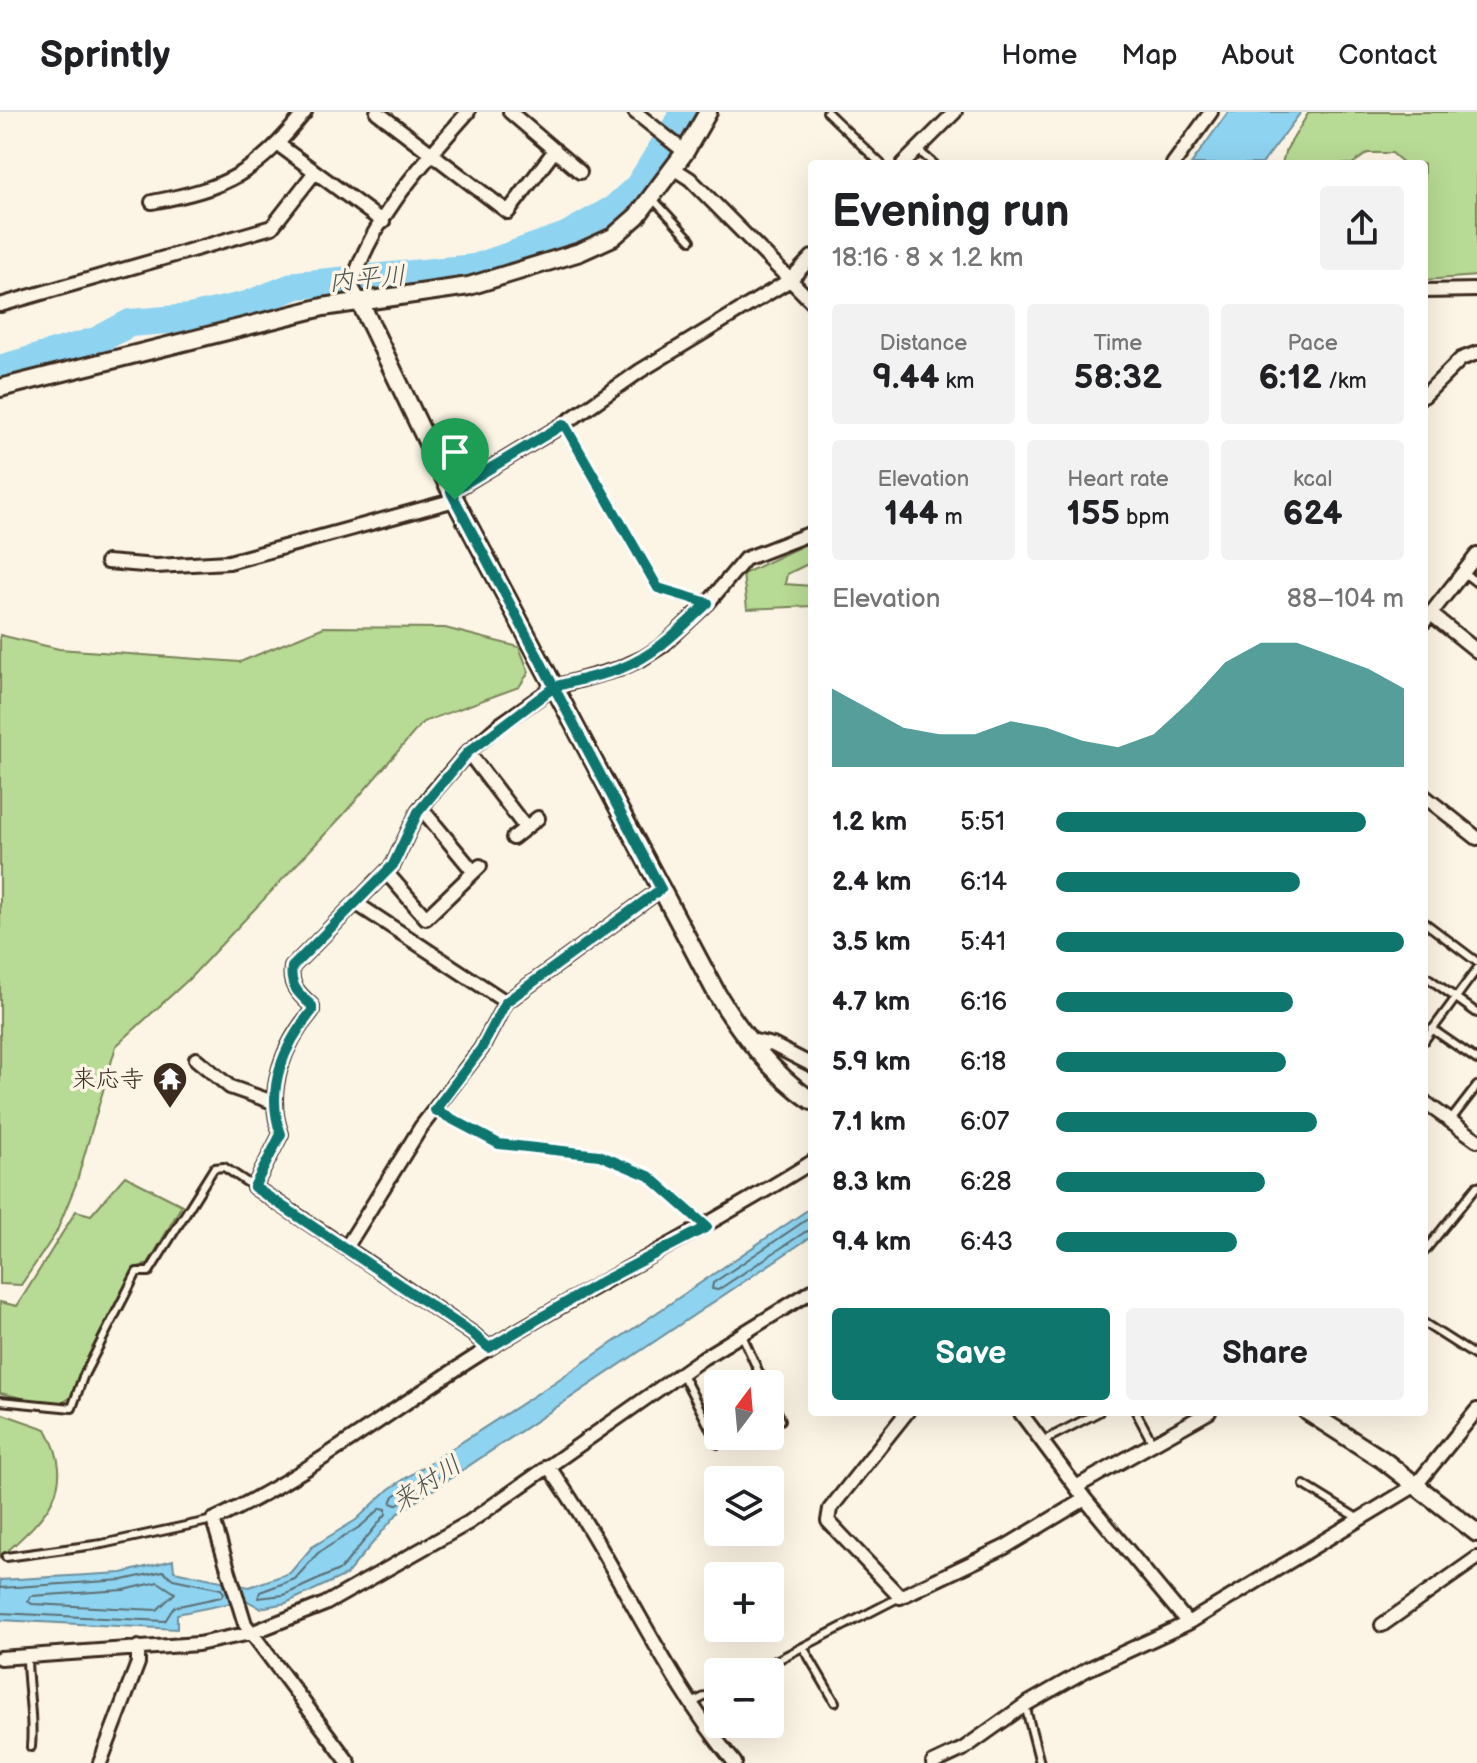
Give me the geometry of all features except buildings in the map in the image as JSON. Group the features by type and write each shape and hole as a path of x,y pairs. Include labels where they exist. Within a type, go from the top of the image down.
{"street":[{"path":"152,202 198,194 246,174 279,145 305,112"},
{"path":"377,112 508,212 555,150"},
{"path":"468,112 431,154 383,222 357,265 355,294 453,496 717,994 746,1039 777,1074 808,1098"},
{"path":"510,112 580,172"},
{"path":"635,112 680,149"},
{"path":"0,388 355,294 469,286 544,265 613,237 652,198 673,168 680,149 708,112"},
{"path":"907,160 955,112"},
{"path":"1176,160 1211,112"},
{"path":"279,145 383,222"},
{"path":"673,168 687,177 808,298"},
{"path":"0,305 272,227 315,172"},
{"path":"107,562 156,566 229,562 453,496 640,371 790,280 808,261"},
{"path":"1428,291 1477,290"},
{"path":"1428,392 1461,359 1477,353"},
{"path":"489,1348 473,1334 254,1187 281,1134 273,1102 289,1039 312,1011 312,1006 295,989 290,978 292,967 386,872 421,808 468,752 554,687 619,669 662,646 708,603 745,559 808,535"},
{"path":"1428,617 1477,555"},
{"path":"1428,619 1477,651"},
{"path":"468,752 525,827"},
{"path":"1428,799 1477,838"},
{"path":"386,872 426,918 477,868 421,808"},
{"path":"513,838 538,818"},
{"path":"346,1248 435,1110 481,1049 506,1002 661,889"},
{"path":"357,904 506,1002"},
{"path":"746,1039 773,1045 808,1063"},
{"path":"196,1059 230,1087 273,1102"},
{"path":"1428,1105 1477,1140"},
{"path":"349,1763 248,1628 213,1524 335,1453 419,1392 489,1348 601,1282 707,1227 808,1164"},
{"path":"0,1658 198,1644 325,1604 468,1523 682,1374 808,1294"},
{"path":"933,1763 963,1749 1025,1705 1088,1669 1188,1623 1416,1485 1477,1411"},
{"path":"904,1416 830,1509 828,1521 900,1597 1005,1547 1085,1499"},
{"path":"1023,1416 1085,1499 1188,1623"},
{"path":"1076,1487 1201,1416"},
{"path":"1314,1416 1416,1485 1477,1533"},
{"path":"548,1466 577,1506 690,1704 735,1763"},
{"path":"1382,1625 1477,1558"},
{"path":"100,1763 138,1663 138,1647"}],"lane":[{"path":"827,112 877,160"},
{"path":"918,150 929,160"},
{"path":"652,198 691,240"},
{"path":"564,424 658,588 708,603"},
{"path":"1464,572 1477,583"},
{"path":"1428,925 1477,962"},
{"path":"1428,1035 1477,969"},
{"path":"1428,978 1477,1013"},
{"path":"1432,1029 1477,1060"},
{"path":"1450,1121 1477,1086"},
{"path":"435,1110 499,1144 599,1155 649,1176 707,1227"},
{"path":"0,1401 72,1408 83,1377 137,1272 149,1272 214,1168 224,1167 254,1187"},
{"path":"1428,1247 1477,1186"},
{"path":"1428,1326 1477,1357"},
{"path":"742,1335 758,1370"},
{"path":"682,1374 704,1417"},
{"path":"1040,1442 1091,1416"},
{"path":"1138,1416 1152,1442"},
{"path":"1304,1485 1359,1519"},
{"path":"6,1557 213,1524"},
{"path":"781,1658 900,1597"},
{"path":"803,1647 835,1702"},
{"path":"27,1656 27,1700 34,1718 31,1747"},
{"path":"690,1704 704,1697"},
{"path":"1025,1705 1040,1763"}],"green space":[{"path":"1309,112 1477,112 1477,276 1428,280 1428,160 1400,160 1392,153 1368,153 1358,160 1283,160"},
{"path":"808,543 808,564 787,574 785,584 808,586 808,606 747,609 743,574"},
{"path":"324,627 445,628 519,647 529,672 519,687 423,722 343,815 189,979 116,1046 76,1184 56,1233 21,1285 0,1284 0,635 59,649 240,662"},
{"path":"125,1176 182,1205 148,1264 134,1268 70,1398 57,1406 0,1393 0,1302 17,1306 76,1211 91,1215"},
{"path":"0,1413 46,1429 59,1469 58,1485 43,1515 0,1558"}],"water":[{"path":"1228,112 1301,112 1265,160 1194,160"},
{"name":"来村川","path":"808,1210 808,1239 397,1514 346,1575 286,1603 260,1608 246,1600 177,1614 177,1629 0,1620 0,1580 122,1573 173,1560 174,1571 249,1587 290,1573 312,1547 356,1520 389,1489 549,1386"}],"waterway":[{"name":"内平川","path":"0,369 96,341 130,323 190,318 247,305 297,285 475,268 566,236 614,209 639,186 685,112"}],"place":[{"name":"来応寺","path":"170,1110"}],"route":[{"path":"455,500 451,492 564,424 658,588 708,603 662,646 643,658 619,669 554,687 661,889 506,1002 481,1049 435,1110 499,1144 599,1155 649,1176 707,1227 601,1282 489,1348 473,1334 254,1187 281,1134 273,1102 289,1039 312,1011 312,1006 295,989 290,978 292,967 393,865 418,812 468,752 498,726 554,687 455,500"}]}
